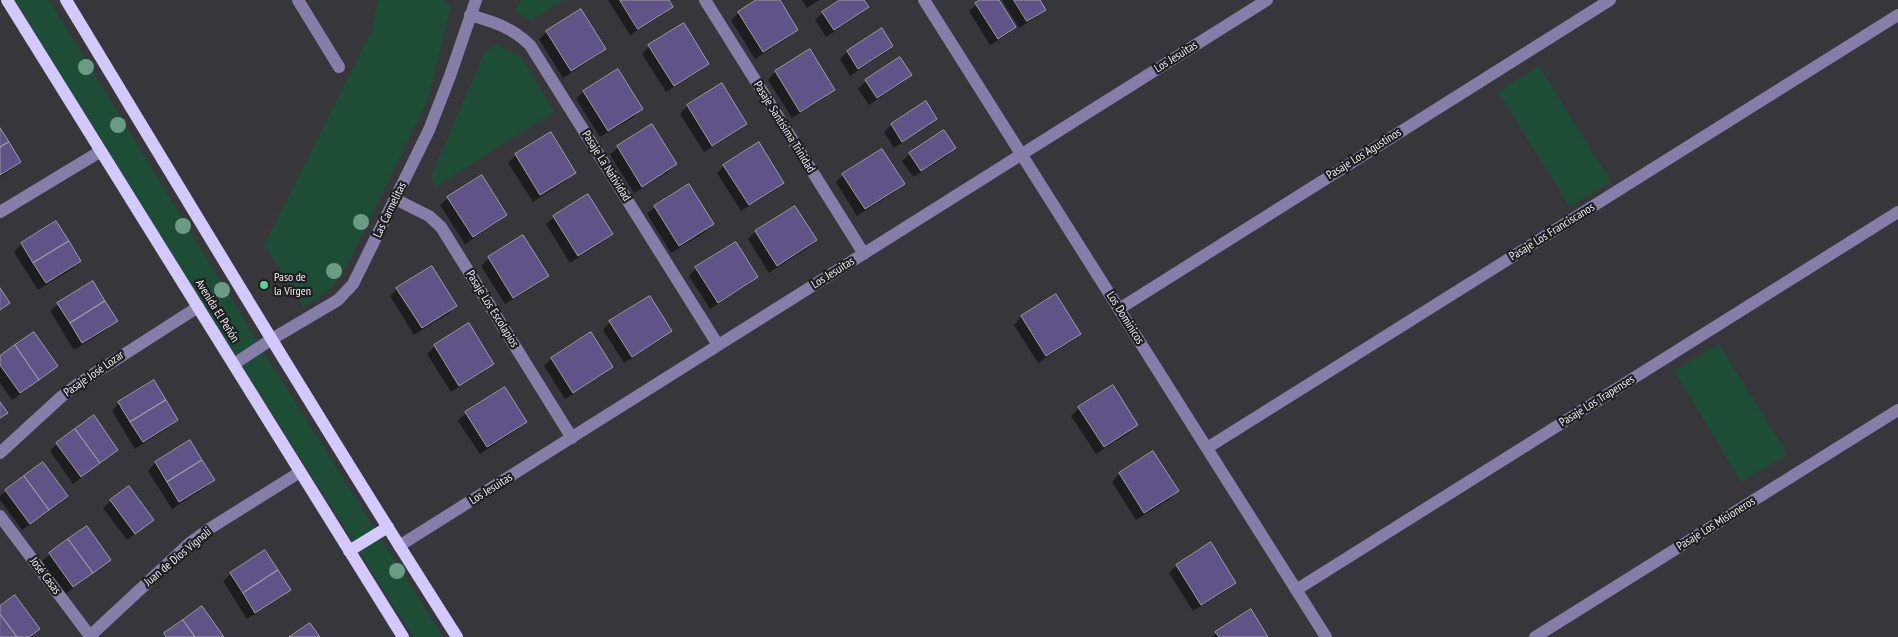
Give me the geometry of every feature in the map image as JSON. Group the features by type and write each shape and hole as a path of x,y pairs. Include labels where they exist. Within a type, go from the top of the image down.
{"main road":[{"name":"Avenida El Peñón","path":"8,0 403,637"},
{"path":"66,0 399,546 458,637"},
{"path":"349,551 388,527"}],"street":[{"path":"298,0 339,67"},
{"name":"Las Carmelitas","path":"234,364 272,339 329,306 346,293 358,275 441,102 476,0"},
{"name":"Pasaje Santísima Trinidad","path":"705,0 864,254"},
{"name":"Los Dominicos","path":"924,0 1326,637"},
{"name":"Los Jesuitas","path":"399,546 1267,0"},
{"name":"Pasaje Los Agustinos","path":"1119,309 1610,0"},
{"name":"Pasaje La Natividad","path":"470,15 506,27 518,34 530,45 718,346"},
{"name":"Pasaje Los Franciscanos","path":"1207,448 1898,15"},
{"path":"0,212 101,151"},
{"name":"Pasaje Los Escolapios","path":"396,198 429,216 441,227 572,438"},
{"name":"Pasaje Los Trapenses","path":"1296,590 1898,212"},
{"name":"Pasaje José Lozar","path":"0,453 78,384 198,307"},
{"name":"Pasaje Los Misioneros","path":"1535,637 1898,410"},
{"name":"Juan de Dios Vignoli","path":"89,637 191,542 300,472"},
{"name":"José Casas","path":"0,516 89,637"}],"green space":[{"path":"15,0 49,0 271,364 443,637 413,637 69,92"},
{"path":"378,0 441,0 451,6 427,102 348,263 333,286 304,308 264,245 372,30"},
{"path":"521,0 563,0 530,21 515,11"},
{"path":"497,44 521,57 554,112 435,187 431,176 485,51"},
{"path":"1539,66 1611,182 1570,207 1498,92"},
{"path":"1719,344 1787,454 1741,482 1674,371"}],"building":[{"path":"620,0 669,0 673,7 638,29"},
{"path":"756,0 780,0 798,30 763,52 738,12"},
{"path":"840,0 864,0 869,7 834,30 822,12"},
{"path":"980,0 999,0 1016,27 998,39 975,3"},
{"path":"1014,0 1040,0 1046,10 1027,21"},
{"path":"581,9 606,49 571,71 546,31"},
{"path":"684,23 709,64 674,86 648,45"},
{"path":"882,28 893,46 858,69 847,51"},
{"path":"810,49 835,90 800,112 775,71"},
{"path":"900,57 912,75 877,98 865,80"},
{"path":"618,69 643,109 608,131 583,91"},
{"path":"722,83 747,124 712,146 687,105"},
{"path":"926,101 937,119 902,142 891,124"},
{"path":"652,124 677,164 642,187 617,146"},
{"path":"0,128 9,142 0,147"},
{"path":"944,130 956,148 921,171 909,153"},
{"path":"551,132 576,173 540,195 515,154"},
{"path":"9,142 21,162 0,175 0,147"},
{"path":"759,142 784,183 749,205 723,165"},
{"path":"882,149 905,184 865,209 842,174"},
{"path":"482,175 507,215 473,237 447,197"},
{"path":"689,184 714,224 679,246 654,206"},
{"path":"588,194 613,234 578,256 553,216"},
{"path":"795,206 817,240 777,266 755,231"},
{"path":"56,221 69,241 33,263 21,243"},
{"path":"523,235 549,276 513,298 488,257"},
{"path":"69,241 81,261 46,283 33,263"},
{"path":"736,242 758,277 718,303 695,267"},
{"path":"432,266 457,306 422,328 396,288"},
{"path":"93,281 105,301 70,323 57,303"},
{"path":"0,288 10,303 0,310"},
{"path":"1056,294 1081,334 1046,356 1021,316"},
{"path":"650,296 672,331 632,357 609,321"},
{"path":"105,301 118,321 82,343 70,323"},
{"path":"469,323 494,364 459,386 434,345"},
{"path":"34,332 58,366 39,380 15,345"},
{"path":"591,332 613,367 573,393 551,358"},
{"path":"15,345 39,380 20,393 0,365 0,356"},
{"path":"154,380 166,400 130,422 118,402"},
{"path":"1113,385 1138,425 1104,447 1078,407"},
{"path":"505,387 527,422 487,447 465,412"},
{"path":"166,400 178,420 143,442 130,422"},
{"path":"0,402 8,413 0,418"},
{"path":"94,415 118,450 100,463 75,429"},
{"path":"75,429 100,463 81,477 56,443"},
{"path":"190,440 202,460 167,482 155,462"},
{"path":"1153,451 1179,491 1144,513 1119,473"},
{"path":"202,460 215,480 179,502 167,482"},
{"path":"43,462 68,496 49,510 24,476"},
{"path":"24,476 49,510 30,524 5,490"},
{"path":"129,486 154,520 135,534 110,500"},
{"path":"87,526 111,560 93,573 68,539"},
{"path":"68,539 93,573 73,587 49,553"},
{"path":"1211,542 1236,583 1201,605 1176,565"},
{"path":"265,550 278,570 243,593 230,573"},
{"path":"278,570 291,590 255,613 243,593"},
{"path":"15,595 40,629 29,637 17,637 0,614 0,606"},
{"path":"202,606 224,637 195,637 183,620"},
{"path":"1251,609 1268,637 1219,637 1215,632"},
{"path":"0,614 17,637 0,637"},
{"path":"183,620 195,637 166,637 164,633"},
{"path":"310,623 320,637 289,637"}],"place":[{"name":"Paso de la Virgen","path":"264,285"}]}
